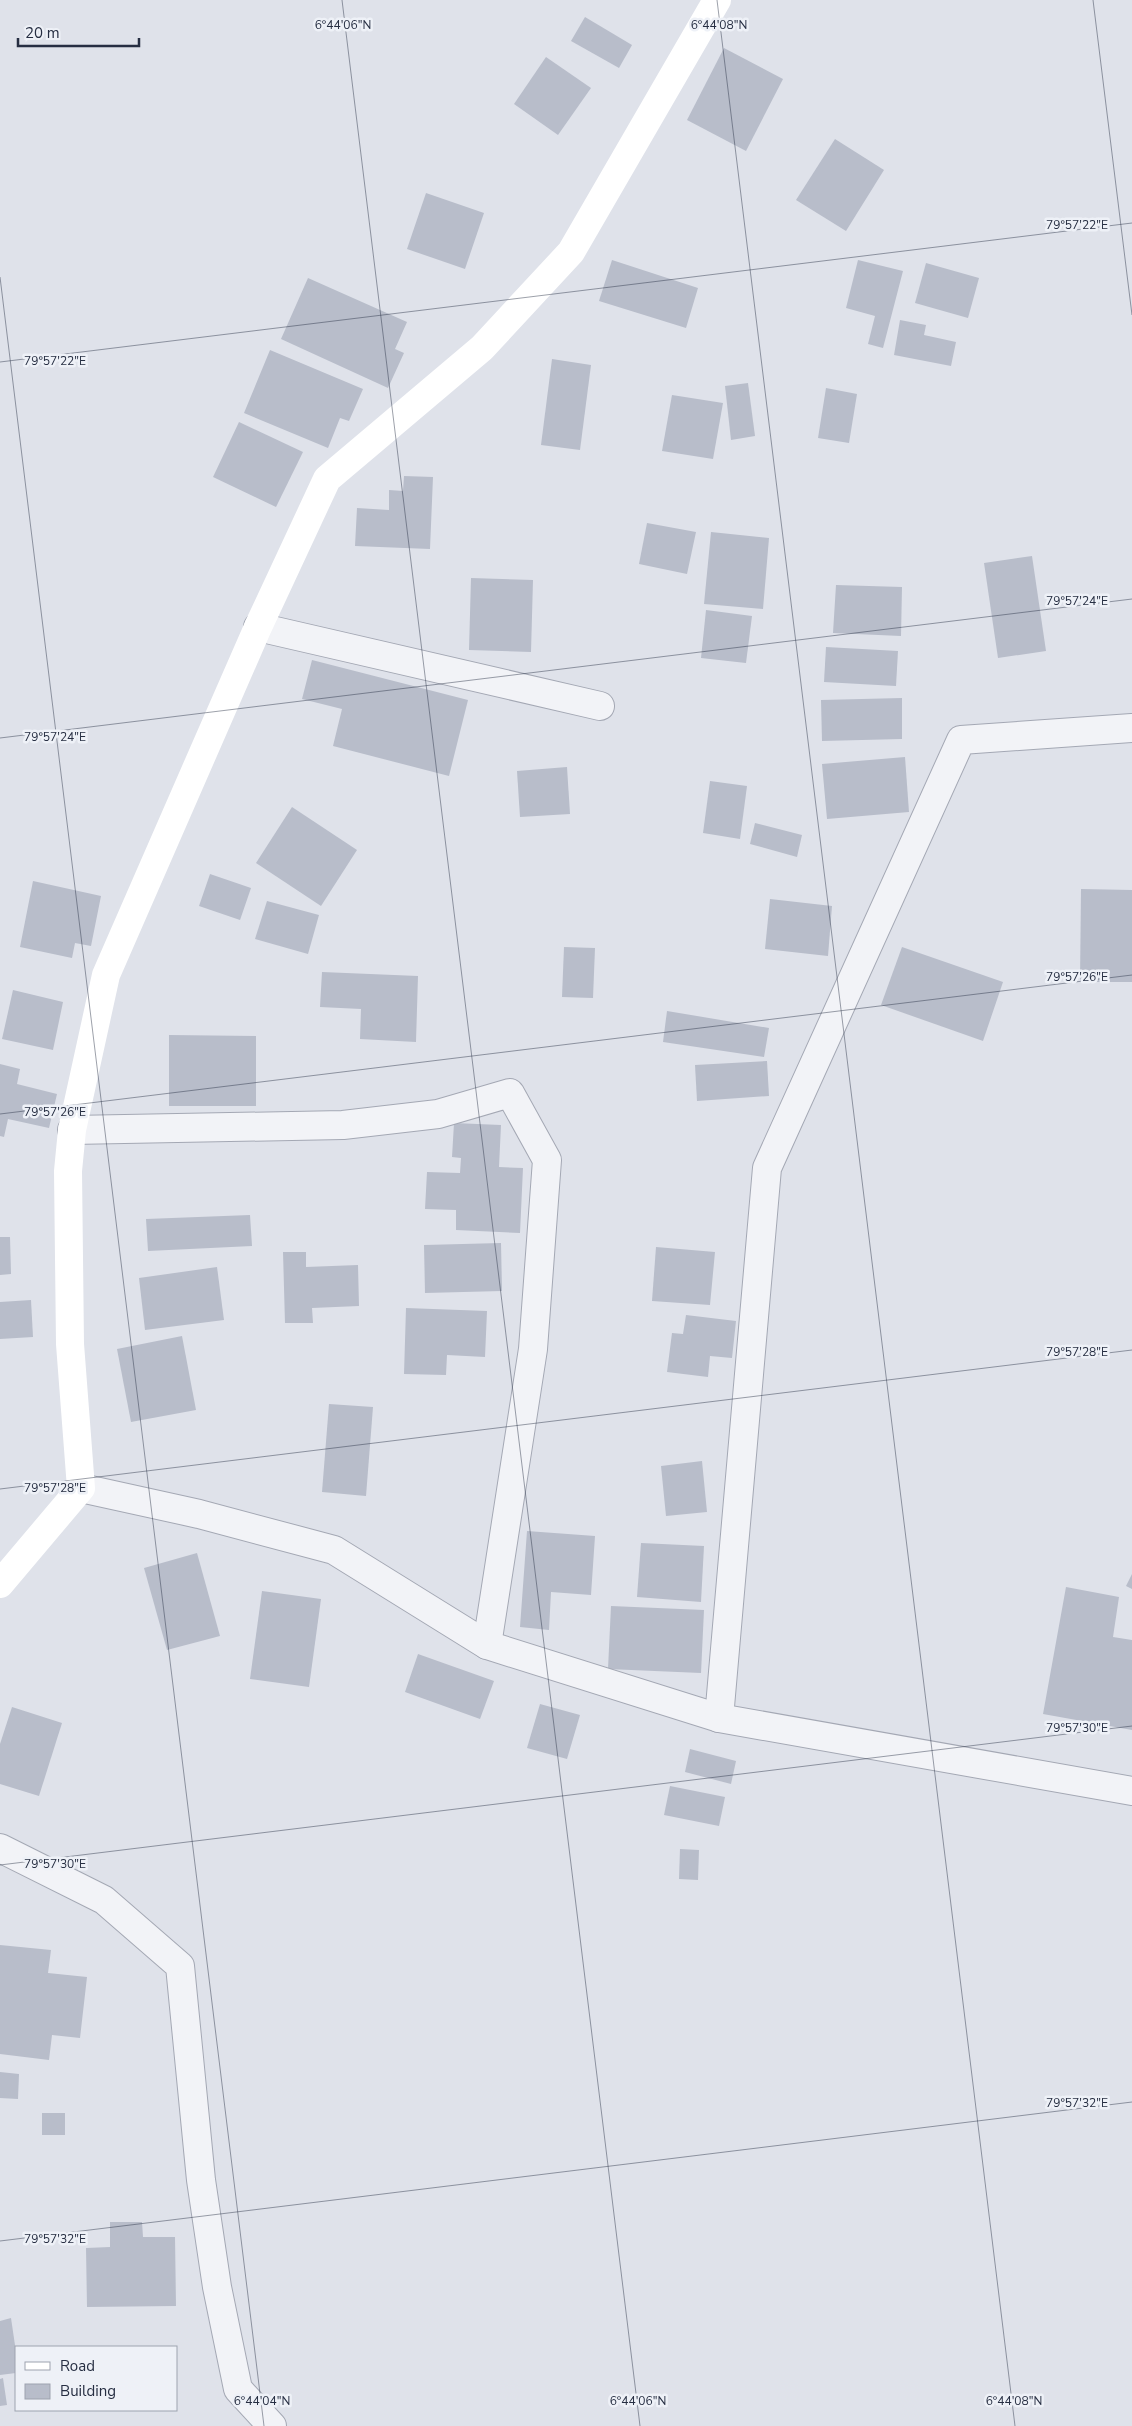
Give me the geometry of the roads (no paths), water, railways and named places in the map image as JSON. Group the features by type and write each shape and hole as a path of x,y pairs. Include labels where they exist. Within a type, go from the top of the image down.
{"street":[{"path":"0,1584 81,1488 70,1344 68,1171 72,1130 106,975 258,627 328,479 482,348 571,252 717,0"},
{"path":"258,627 600,706"},
{"path":"719,1718 766,1168 961,740 1132,728"},
{"path":"72,1130 342,1125 438,1114 510,1094 547,1160 533,1349 487,1645"},
{"path":"81,1488 199,1514 334,1550 487,1645 719,1718 1132,1791"},
{"path":"0,1848 104,1900 180,1966 201,2180 217,2287 238,2389 272,2426"}]}
